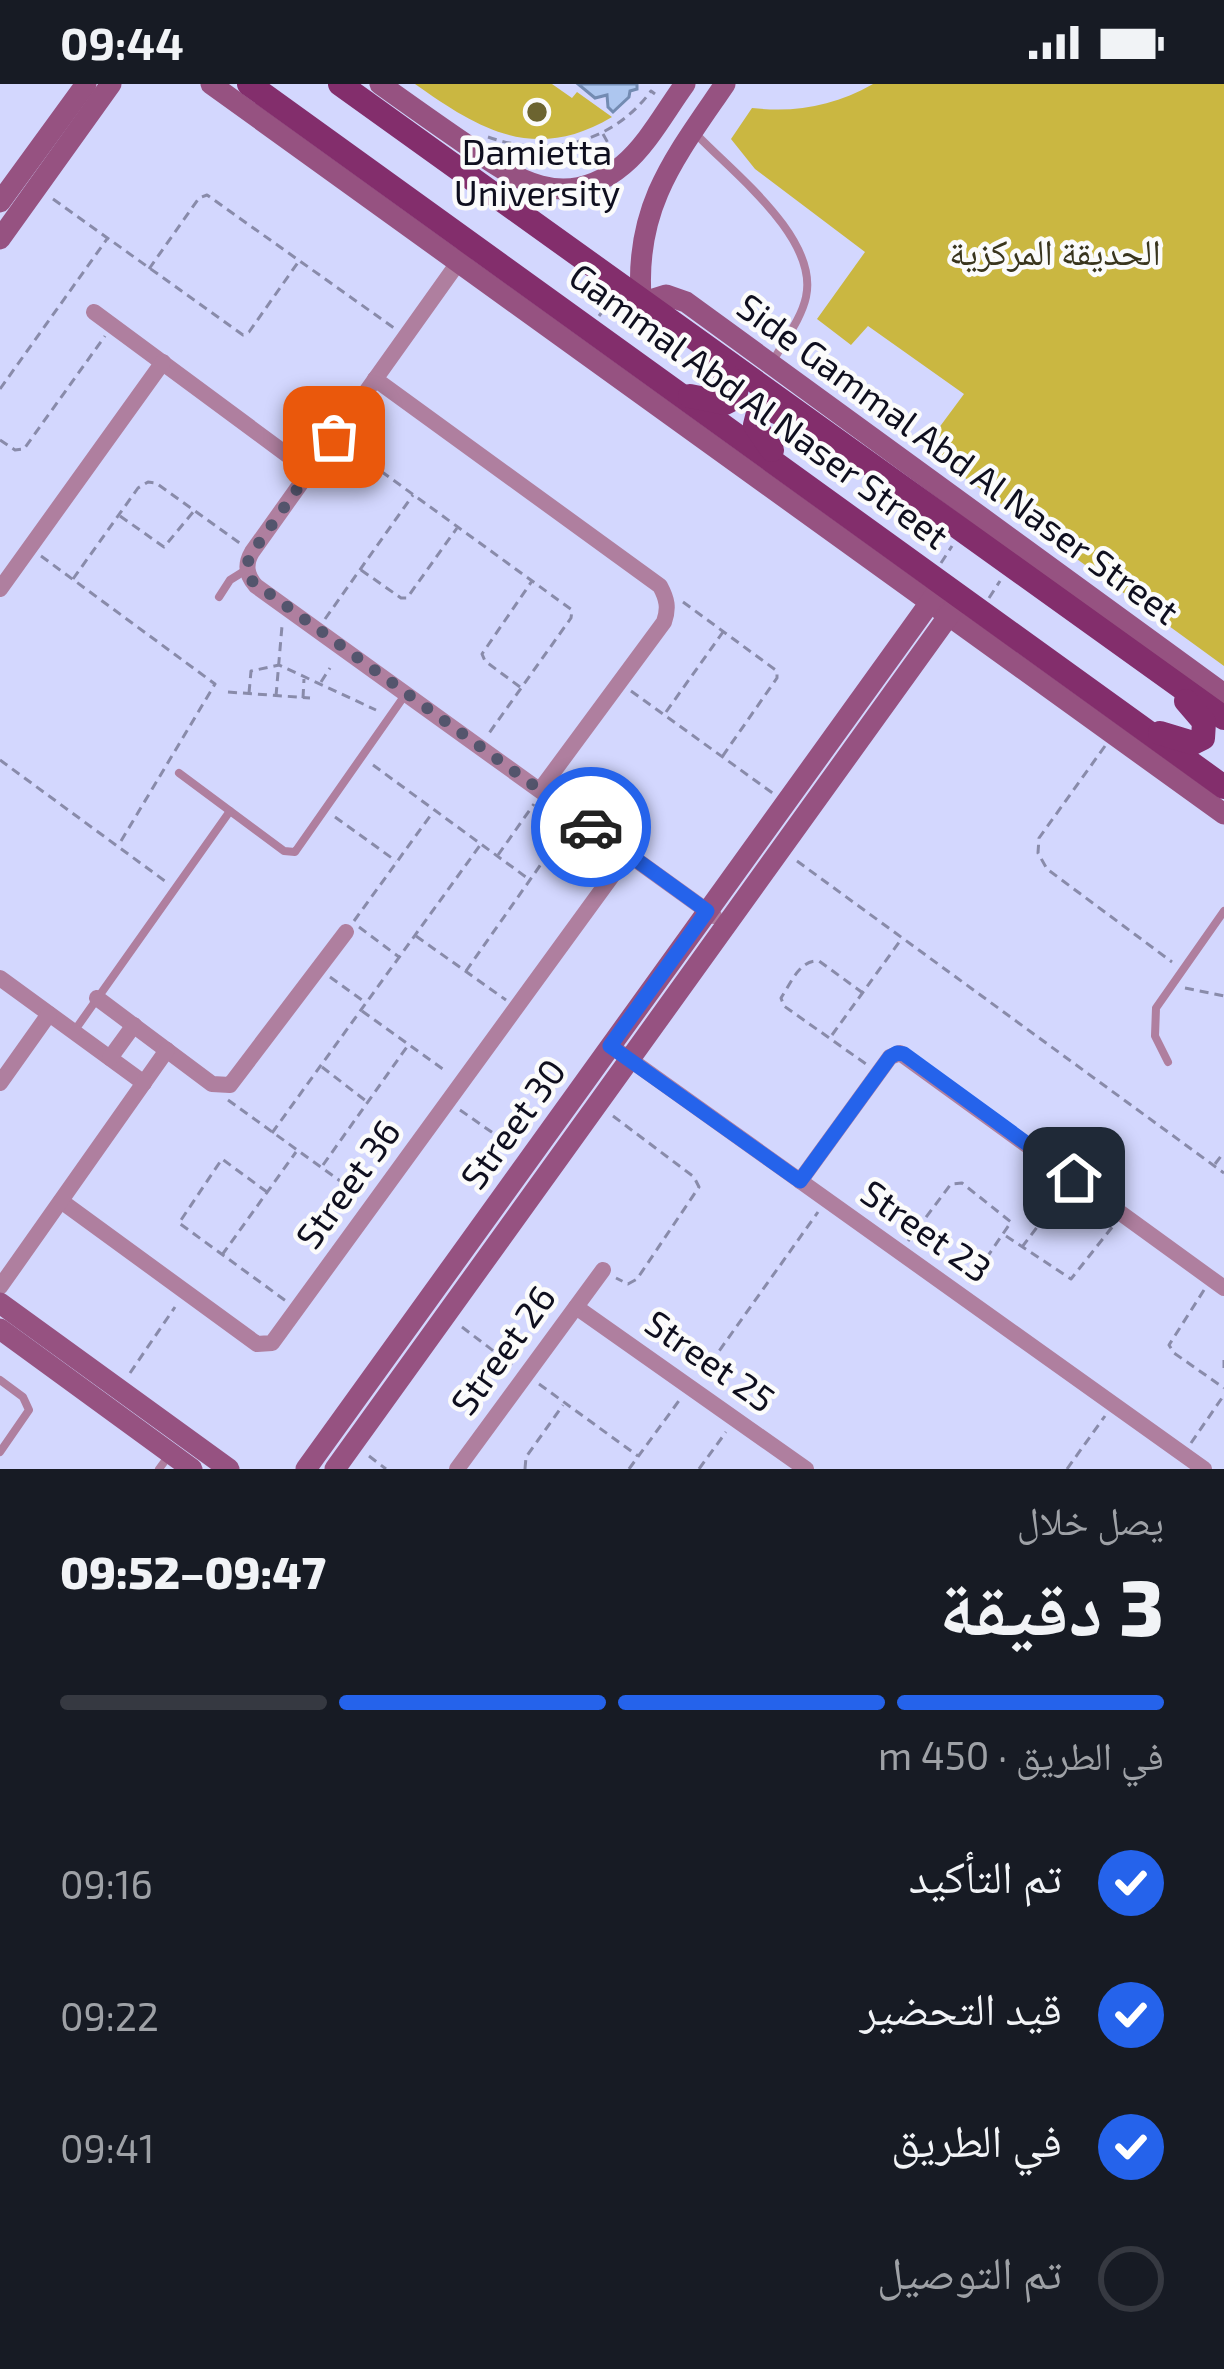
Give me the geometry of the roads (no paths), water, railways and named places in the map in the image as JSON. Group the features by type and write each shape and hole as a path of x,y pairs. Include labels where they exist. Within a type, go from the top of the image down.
{"main road":[{"name":"Gammal Abd Al Naser Street","path":"250,84 465,252 590,328 789,472 950,598 1224,788"},
{"name":"Gammal Abd Al Naser Street","path":"340,84 827,432 972,528 1011,564 1224,718"},
{"path":"682,394 725,403 737,395 735,384 696,338"},
{"path":"789,472 756,428 758,413 771,410 827,432"},
{"path":"1140,727 1193,742 1206,733 1204,722 1161,673"}],"street":[{"path":"0,202 86,84"},
{"path":"0,239 111,84"},
{"path":"212,84 465,252 950,598 1113,735 1224,814"},
{"path":"380,84 508,175 546,188 587,185 612,173 633,155 685,84"},
{"path":"637,294 652,201 665,172 725,84"},
{"path":"465,252 249,561 256,586 727,925"},
{"name":"Side Gammal Abd Al Naser Street","path":"637,294 679,298 771,364 972,528 1224,694"},
{"path":"94,312 309,471"},
{"path":"0,589 163,362"},
{"path":"375,379 660,586 668,604 664,622 541,791"},
{"name":"Street 30","path":"306,1469 786,802 950,598"},
{"name":"Street 30","path":"335,1469 781,849 950,598"},
{"name":"Street 36","path":"61,1201 262,1345 276,1339 628,854"},
{"path":"98,998 212,1084 225,1086 239,1077 350,927"},
{"path":"0,978 144,1082"},
{"path":"0,1083 50,1014"},
{"path":"110,1058 134,1025"},
{"name":"Street 23","path":"610,1046 1204,1469"},
{"path":"0,1287 167,1050"},
{"path":"800,1181 878,1072 893,1054 904,1054 1218,1283"},
{"name":"Street 26","path":"457,1469 603,1270"},
{"path":"0,1303 229,1469"},
{"name":"Street 25","path":"576,1306 806,1469"},
{"path":"0,1329 165,1461 192,1469"}],"lane":[{"path":"693,130 784,226 802,254 807,270 805,304 771,364"},
{"path":"219,596 249,561"},
{"path":"179,773 291,853 298,850 405,694"},
{"path":"74,1031 230,811"},
{"path":"1168,1062 1160,1050 1156,1008 1224,911"},
{"path":"0,1380 23,1397 29,1410 0,1452"}],"place":[{"name":"Damietta University","path":"537,112"}],"park label":[{"name":"الحديقة المركزية","path":"1055,252"}]}
